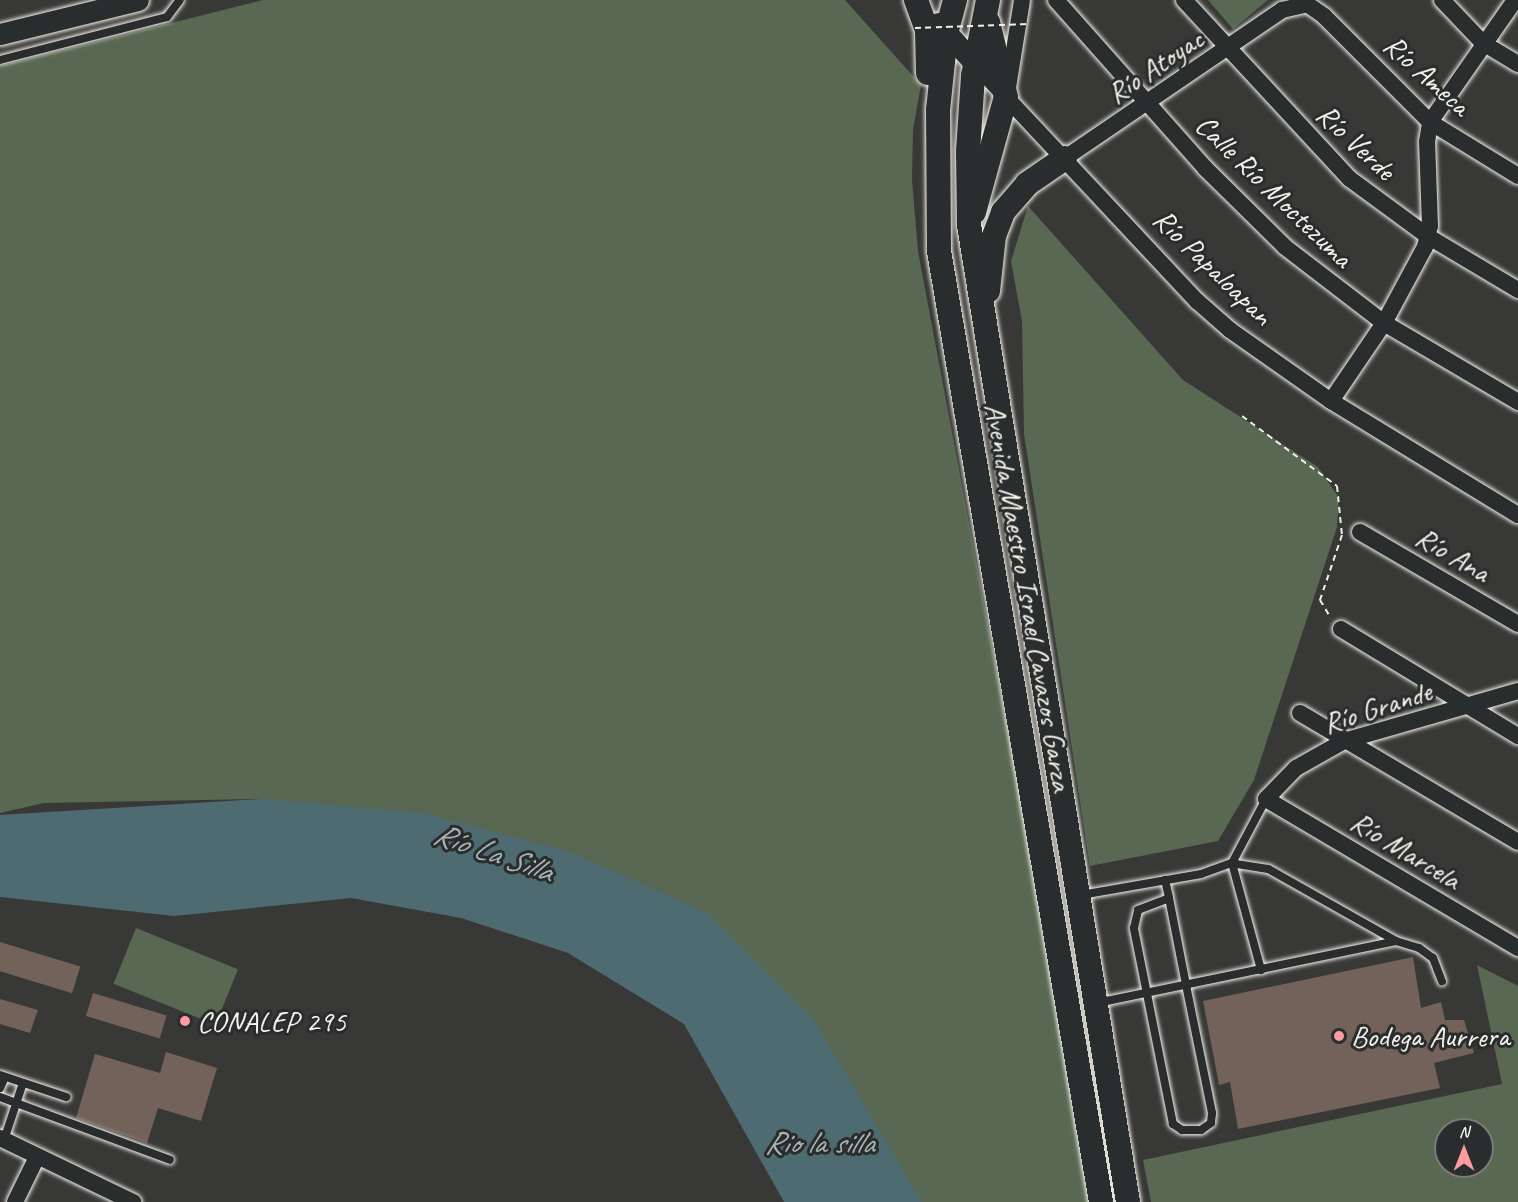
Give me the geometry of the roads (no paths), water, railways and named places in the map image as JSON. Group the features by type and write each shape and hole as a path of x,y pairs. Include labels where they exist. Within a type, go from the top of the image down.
{"main road":[{"path":"938,110 929,86 927,31 917,0 953,4 984,3 1006,98 969,225"},
{"name":"Avenida Maestro Israel Cavazos Garza","path":"984,3 975,64 968,152 969,225 1127,1195"},
{"name":"Avenida Maestro Israel Cavazos Garza","path":"953,4 946,33 938,110 939,251 1101,1202"},
{"path":"984,323 992,251 1003,212 1027,184 1065,159"},
{"path":"1005,639 1014,638 1023,644 1036,682 1045,694"},
{"path":"1093,1154 1108,1182 1127,1195"}],"street":[{"path":"0,34 138,0"},
{"name":"Río Papaloapan","path":"917,0 1197,301 1262,355 1331,401 1518,515"},
{"path":"1006,98 1022,0"},
{"name":"Calle Río Moctezuma","path":"1056,0 1148,104 1285,247 1384,323 1518,402"},
{"name":"Río Verde","path":"1184,0 1350,179 1429,237 1518,290"},
{"path":"1442,0 1483,43 1518,64"},
{"path":"1331,401 1384,323 1429,237 1430,122 1515,0"},
{"name":"Río Atoyac","path":"1065,159 1289,6 1307,4"},
{"name":"Río Ameca","path":"1307,4 1324,16 1430,122 1518,176"},
{"name":"Río Ana","path":"1360,532 1518,624"},
{"path":"1341,629 1518,736"},
{"name":"Río Grande","path":"1266,799 1296,768 1344,741 1518,691"},
{"path":"1300,713 1518,842"},
{"name":"Río Marcela","path":"1266,799 1518,948"},
{"path":"2,1139 133,1202"},
{"path":"15,1202 37,1156"}],"lane":[{"path":"0,60 166,17 180,0"},
{"path":"1261,970 1232,863 1266,799"},
{"path":"1079,896 1165,880 1232,863 1268,869 1396,940 1419,948 1433,958 1442,981"},
{"path":"1165,880 1169,898 1212,1113 1211,1123 1201,1130 1182,1130 1173,1124 1146,993 1134,920 1138,910 1169,898"},
{"path":"1096,1003 1396,940"},
{"path":"0,1088 3,1076 66,1097"},
{"path":"2,1139 23,1083"},
{"path":"0,1097 170,1160"}],"water":[{"name":"Rio la silla","path":"262,799 423,813 570,852 707,913 814,1020 922,1202 784,1202 684,1024 568,953 461,918 351,898 174,916 0,897 0,815"}],"place":[{"name":"CONALEP 295","path":"185,1021"},
{"name":"Bodega Aurrera","path":"1339,1036"}],"water label":[{"name":"Río La Silla","path":"493,853"}]}
